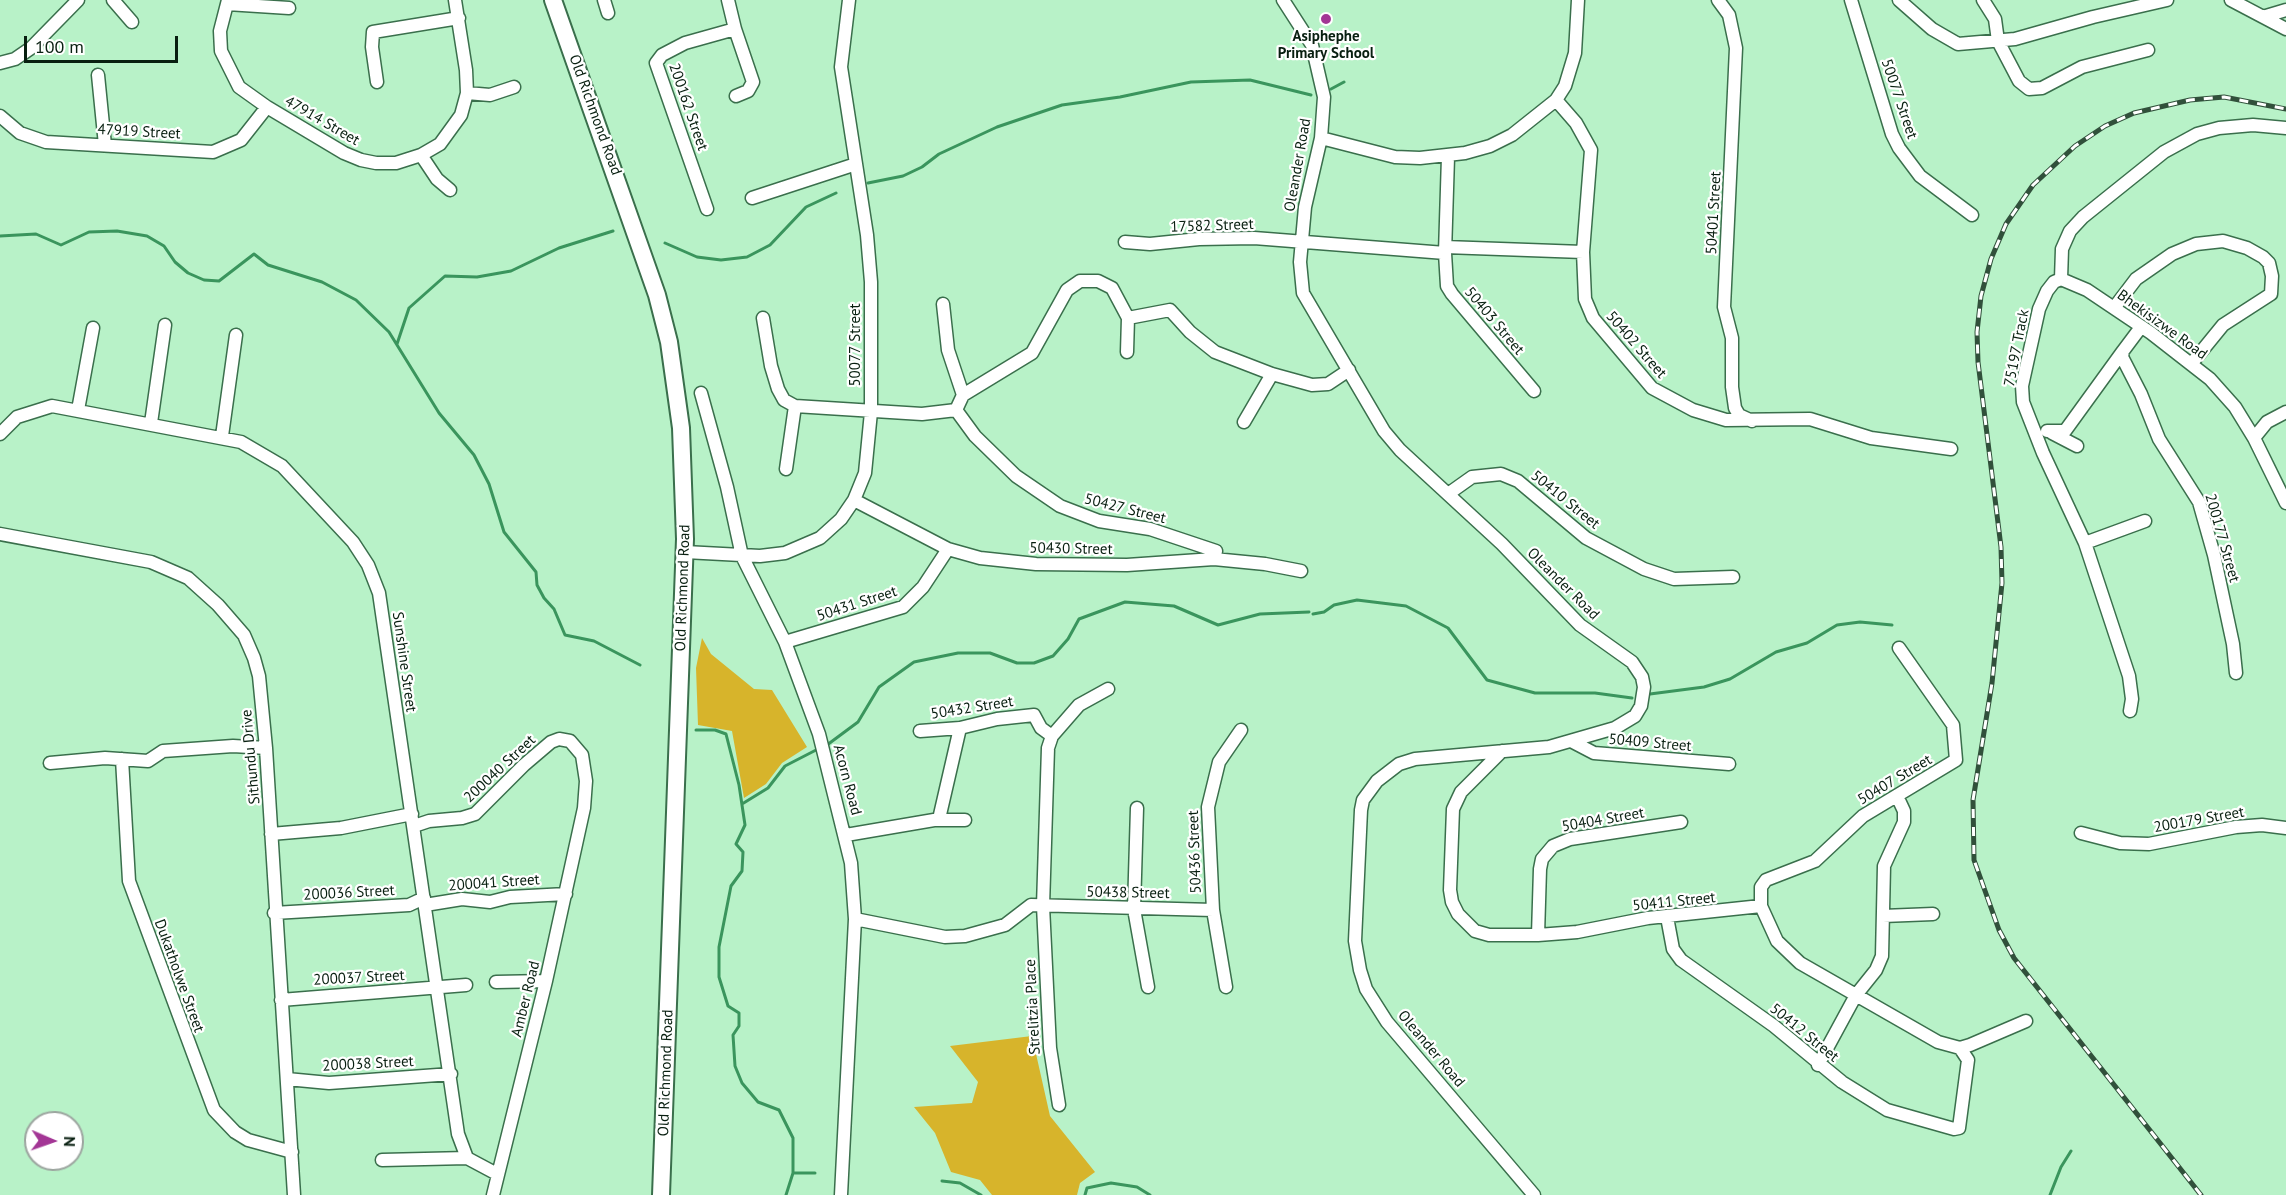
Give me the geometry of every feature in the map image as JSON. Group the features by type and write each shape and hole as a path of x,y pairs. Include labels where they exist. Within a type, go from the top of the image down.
{"street":[{"path":"0,63 31,48 78,0"},
{"path":"113,0 132,22"},
{"name":"47914 Street","path":"227,2 220,31 221,51 239,87 267,107 361,160 396,163 421,155 440,144 449,135 461,114 466,93 466,70 455,0"},
{"name":"Old Richmond Road","path":"554,0 657,295 669,342 681,428 685,552 661,1195"},
{"path":"603,0 608,13"},
{"path":"729,0 735,30 753,82 748,91 736,96"},
{"name":"50077 Street","path":"685,552 742,556 785,553 820,537 841,519 854,500 865,473 871,412 871,282 841,66 849,0"},
{"name":"Oleander Road","path":"1283,0 1311,45 1324,97 1321,138 1310,180 1301,241 1303,293 1384,431 1417,467 1502,544 1580,625 1637,667 1644,687 1641,706 1635,716 1626,723 1549,747 1415,759 1392,768 1377,780 1363,800 1359,819 1356,941 1360,970 1366,989 1387,1022 1534,1195"},
{"path":"1321,138 1395,157 1448,157 1490,146 1512,135 1556,100 1570,75 1575,53 1578,0"},
{"name":"50401 Street","path":"1718,0 1729,15 1736,48 1724,307 1732,342 1732,387 1736,408 1739,415 1753,421"},
{"name":"50077 Street","path":"1851,0 1892,134 1907,161 1920,176 1972,215"},
{"path":"1899,0 1945,39 1958,44 1998,41 2167,0"},
{"path":"1983,0 1995,19 1998,41 2019,81 2026,88 2034,90 2082,67 2148,50"},
{"path":"2231,0 2266,16 2286,29"},
{"path":"227,2 290,8"},
{"path":"2266,16 2286,10"},
{"path":"376,82 372,47 373,32 459,18"},
{"name":"200162 Street","path":"707,209 656,63 662,55 685,43 735,30"},
{"path":"98,75 105,145"},
{"path":"466,93 490,95 514,87"},
{"name":"50402 Street","path":"1556,100 1576,123 1591,150 1583,252 1583,284 1589,312 1652,388 1668,399 1735,422 1810,419 1871,438 1951,449"},
{"name":"47919 Street","path":"0,116 5,129 46,142 217,151 241,140 267,107"},
{"path":"2061,279 2062,249 2070,231 2083,217 2164,152 2197,134 2219,128 2270,125 2286,128"},
{"path":"421,155 437,179 450,190"},
{"name":"50403 Street","path":"1448,157 1445,278 1452,294 1534,391"},
{"path":"752,198 856,164"},
{"name":"17582 Street","path":"1125,242 1150,244 1221,238 1445,250 1583,252"},
{"path":"2114,308 2136,279 2172,254 2196,244 2223,241 2247,248 2263,257 2269,263 2272,276 2271,294 2223,325 2192,363"},
{"name":"Bhekisizwe Road","path":"2061,279 2072,282 2114,308 2192,363 2223,394 2254,438 2286,503"},
{"name":"75197 Track","path":"2061,279 2054,282 2047,291 2032,336 2022,386 2023,402 2085,543 2129,676 2132,699 2130,711"},
{"path":"763,318 771,366 778,389 784,400 795,406 922,414 956,410 963,395 1032,353 1073,284 1090,280 1106,283 1112,288 1128,318 1127,352"},
{"path":"943,304 948,350 963,395"},
{"path":"1128,318 1170,310 1190,332 1215,352 1272,374 1312,385 1328,384 1349,370"},
{"path":"151,423 165,325"},
{"path":"2047,431 2065,430 2141,327"},
{"path":"78,410 93,328"},
{"path":"222,436 236,335"},
{"name":"200177 Street","path":"2123,351 2122,357 2141,394 2159,439 2191,486 2202,510 2233,644 2236,673"},
{"path":"1244,422 1272,374"},
{"name":"Acorn Road","path":"701,393 729,496 742,556 762,591 785,642 819,734 846,835 854,890 855,920 841,1195"},
{"name":"Sunshine Street","path":"0,434 17,417 52,406 241,441 282,466 353,542 368,565 379,593 458,1134 467,1158"},
{"path":"786,469 795,406"},
{"name":"50427 Street","path":"956,410 975,436 1016,476 1060,506 1099,521 1150,529 1215,555"},
{"path":"2254,438 2267,423 2286,412"},
{"path":"2030,422 2077,446"},
{"name":"50410 Street","path":"1448,494 1472,477 1501,474 1518,481 1586,538 1644,569 1674,579 1733,578"},
{"name":"50430 Street","path":"854,500 948,549 980,558 1036,564 1127,565 1215,555 1301,571"},
{"path":"2085,543 2145,521"},
{"name":"Sithundu Drive","path":"0,534 151,562 188,578 218,605 244,635 259,676 266,748 272,834 274,913 294,1195"},
{"name":"50431 Street","path":"785,642 903,607 923,587 948,549"},
{"name":"50407 Street","path":"1761,906 1763,882 1815,861 1863,816 1955,762 1957,757 1953,725 1899,648"},
{"path":"1052,736 1079,705 1108,689"},
{"name":"50432 Street","path":"920,731 960,728 997,719 1034,715 1041,728 1052,736"},
{"path":"939,819 960,728"},
{"name":"50436 Street","path":"1226,987 1213,910 1208,842 1210,792 1220,762 1241,730"},
{"name":"Strelitzia Place","path":"1052,736 1047,761 1043,906 1050,1048 1059,1105"},
{"name":"200040 Street","path":"413,820 462,818 475,814 524,765 551,742 559,739 575,744 582,755 586,781 584,808"},
{"name":"50409 Street","path":"1571,741 1594,753 1729,764"},
{"path":"50,763 122,759 148,761 163,751 266,748"},
{"name":"50411 Street","path":"1502,751 1461,792 1452,809 1450,879 1452,902 1458,914 1475,931 1489,935 1538,935 1761,906"},
{"name":"Dukatholwe Street","path":"122,759 129,881 214,1110 235,1132 248,1140 292,1152"},
{"path":"1818,1065 1856,995 1879,966 1884,866 1904,822 1904,811 1897,796"},
{"name":"Amber Road","path":"493,1195 546,981 584,808"},
{"path":"1137,808 1134,909 1148,987"},
{"path":"846,835 939,819 964,820"},
{"path":"272,834 413,820"},
{"name":"50404 Street","path":"1538,935 1540,869 1542,859 1553,846 1570,839 1681,822"},
{"name":"200179 Street","path":"2081,833 2120,843 2149,844 2236,827 2262,825 2286,828"},
{"name":"200041 Street","path":"425,902 462,899 490,902 510,897 566,894"},
{"name":"200036 Street","path":"274,913 409,905 425,902"},
{"path":"855,920 945,937 965,936 1005,925 1031,904 1043,906"},
{"name":"50438 Street","path":"1043,906 1213,910"},
{"path":"1761,906 1768,925 1782,948 1800,963 1938,1042 1960,1048 2026,1021"},
{"path":"1883,916 1933,914"},
{"name":"50412 Street","path":"1668,917 1677,957 1774,1026 1818,1065 1887,1110 1954,1129 1959,1128 1968,1060 1960,1048"},
{"path":"496,982 546,981"},
{"name":"200037 Street","path":"281,1000 466,985"},
{"name":"200038 Street","path":"286,1079 329,1083 451,1074"},
{"path":"382,1160 467,1158 497,1174"}],"shaded area":[{"path":"702,638 711,654 754,689 772,690 807,747 782,763 766,784 744,798 732,731 698,725 696,668"},
{"path":"1032,1036 1050,1116 1095,1172 1080,1183 1077,1195 992,1195 980,1180 951,1172 935,1133 914,1107 972,1103 978,1082 950,1046"}],"waterway":[{"path":"868,183 903,176 922,167 939,154 997,127 1062,105 1120,97 1191,82 1250,80 1311,95"},
{"path":"1331,89 1344,82"},
{"path":"665,243 697,257 721,260 747,257 770,245 806,207 836,193"},
{"path":"0,236 36,234 61,245 89,232 117,231 147,236 164,246 175,262 188,273 204,280 219,281 254,254 268,265 322,282 356,300 389,332 439,413 474,455 489,484 504,532 536,572 537,585 544,598 554,609 565,635 594,641 640,665"},
{"path":"397,344 409,308 445,276 477,277 511,271 559,248 613,231"},
{"path":"1313,614 1324,612 1334,605 1357,600 1406,606 1448,628 1487,680 1535,693 1595,693 1632,698"},
{"path":"827,745 858,722 879,687 914,662 958,653 990,653 1017,663 1034,663 1053,656 1068,639 1079,619 1125,602 1174,606 1218,625 1260,614 1309,612"},
{"path":"1650,694 1704,687 1730,679 1776,652 1807,643 1837,625 1860,622 1892,625"},
{"path":"696,730 715,730 726,734 739,785 745,825 736,844 743,852 742,871 731,886 719,947 719,977 728,1006 739,1013 739,1026 733,1035 735,1066 742,1083 758,1102 779,1110 793,1138 793,1173 786,1195"},
{"path":"742,804 768,788 785,766 818,749"},
{"path":"2050,1195 2061,1167 2071,1151"},
{"path":"793,1173 815,1173"},
{"path":"942,1181 960,1183 981,1195"},
{"path":"1085,1195 1087,1188 1111,1183 1137,1187 1150,1195"}],"railway":[{"path":"2201,1195 2014,958 1999,930 1974,860 1973,800 1992,683 2002,583 2001,547 1978,362 1977,332 1981,296 1991,259 2006,224 2033,185 2075,146 2105,126 2134,113 2190,100 2224,97 2286,109"}],"place":[{"name":"Asiphephe Primary School","path":"1326,19"}]}
